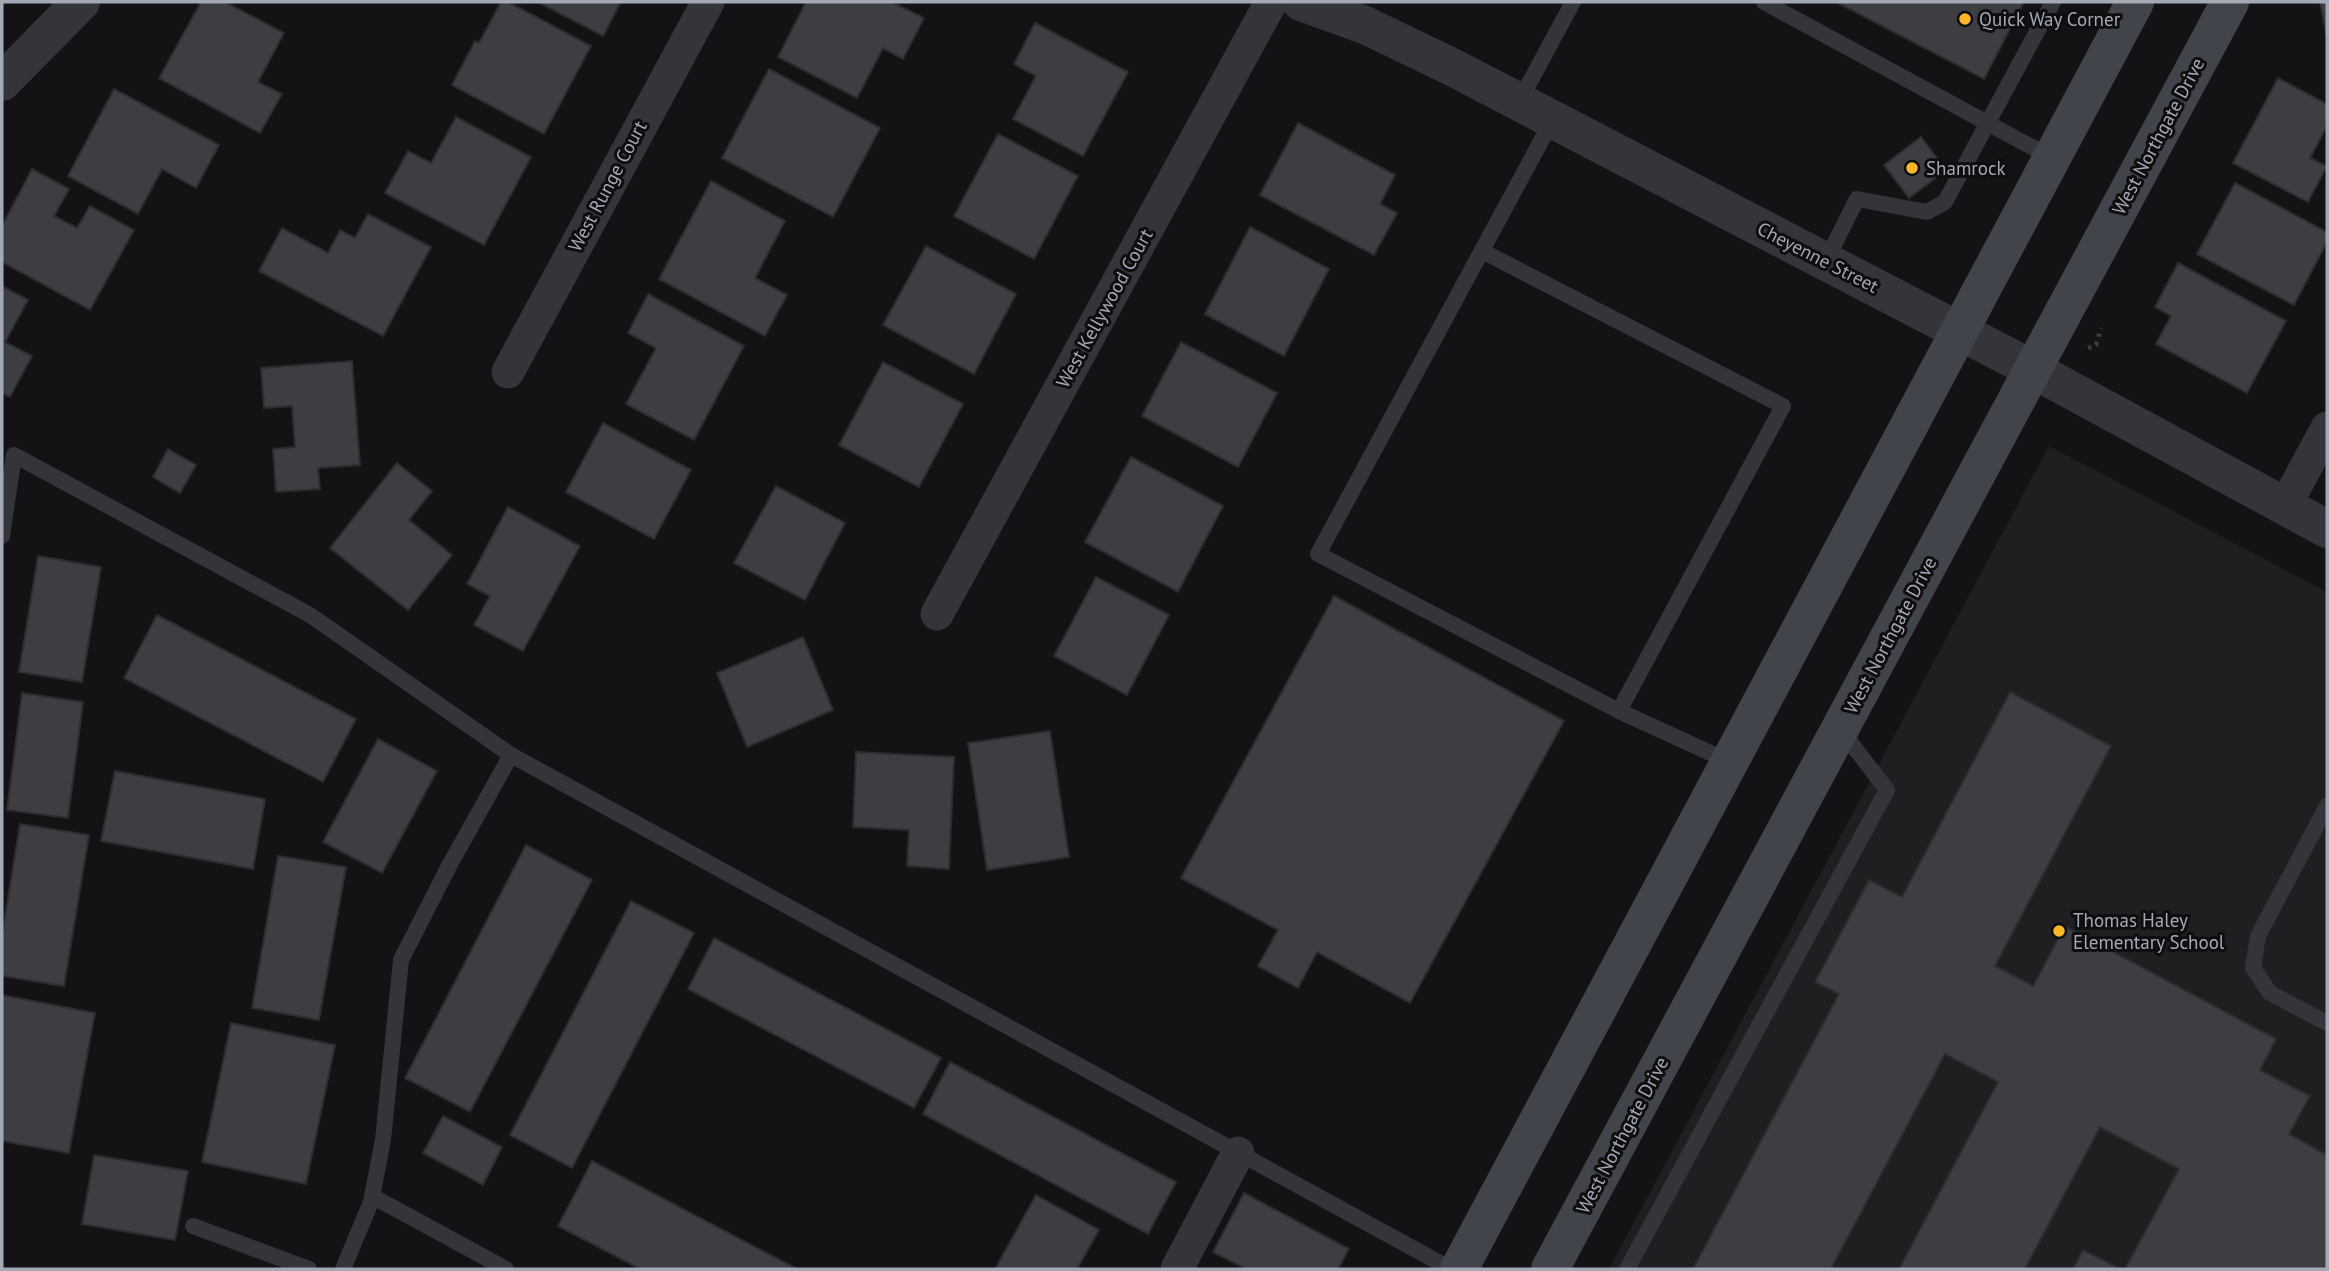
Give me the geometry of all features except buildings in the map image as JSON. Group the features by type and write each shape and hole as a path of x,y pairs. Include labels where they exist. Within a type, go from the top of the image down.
{"main road":[{"path":"1459,1269 2135,2"},
{"name":"West Northgate Drive","path":"1550,1269 2230,2"}],"street":[{"path":"2,82 81,2"},
{"name":"West Runge Court","path":"508,372 708,2"},
{"name":"West Kellywood Court","path":"937,614 1271,2"},
{"name":"Cheyenne Street","path":"1301,2 1365,25 1553,119 2032,369 2327,529"},
{"path":"2285,506 2327,428"},
{"path":"1177,1269 1238,1153"}],"lane":[{"path":"1519,102 1573,2"},
{"path":"1764,2 2052,158"},
{"path":"1826,261 1857,199 1927,212 1945,202 2053,2"},
{"path":"1553,119 1318,554 1619,711 1730,762"},
{"path":"1482,251 1783,406 1619,711"},
{"path":"2,536 14,455 310,615 511,755 1451,1269"},
{"path":"1627,1269 1887,790 1840,728"},
{"path":"343,1269 372,1196 383,1140 401,961 449,866 511,755"},
{"path":"2327,806 2258,936 2253,968 2270,992 2327,1023"},
{"path":"372,1196 506,1269"},
{"path":"194,1226 309,1269"}],"shaded area":[{"name":"Thomas Haley Elementary School","path":"2049,446 2327,592 2327,1269 1609,1269"}],"place":[{"name":"Quick Way Corner","path":"1965,19"},
{"name":"Shamrock","path":"1912,168"},
{"name":"Thomas Haley Elementary School","path":"2059,931"}]}
